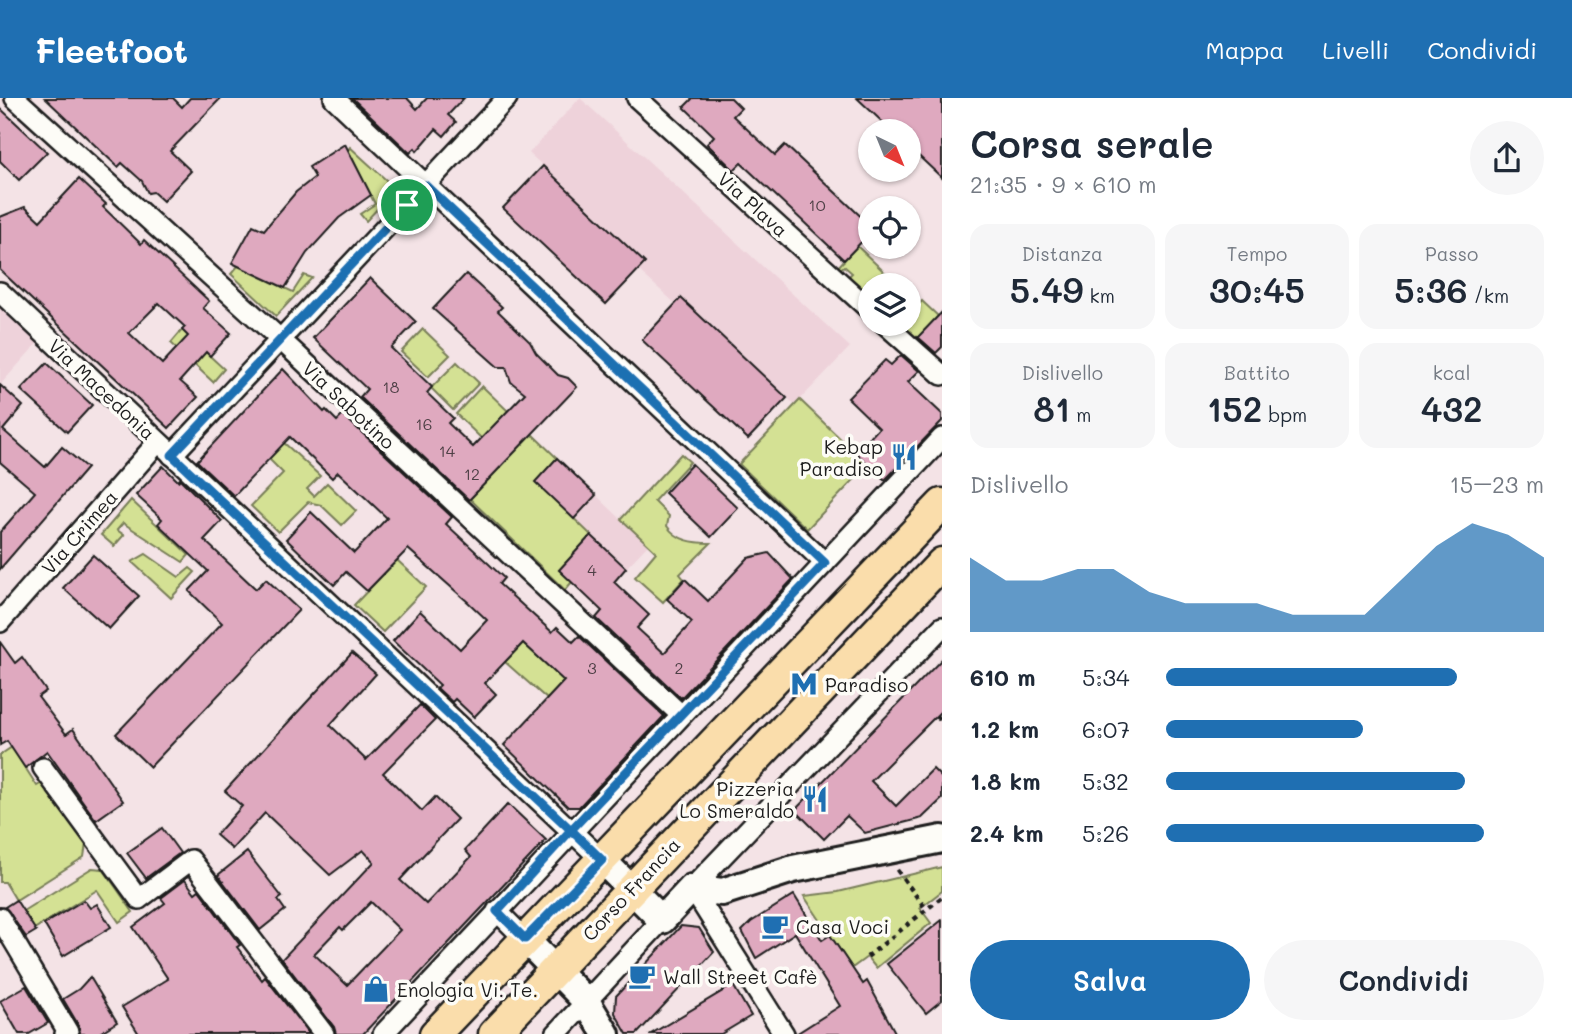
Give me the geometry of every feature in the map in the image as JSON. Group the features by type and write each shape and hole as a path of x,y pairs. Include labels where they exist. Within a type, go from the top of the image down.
{"main road":[{"path":"435,1034 942,504"},
{"name":"Corso Francia","path":"494,1034 942,563"}],"street":[{"name":"Via Sabotino","path":"15,98 281,340 681,715"},
{"path":"334,98 825,563"},
{"name":"Via Crimea","path":"0,622 165,449 281,340 507,98"},
{"name":"Via Plava","path":"636,98 858,299"},
{"name":"Via Macedonia","path":"0,292 571,830 662,920"},
{"path":"898,336 942,375"},
{"path":"383,1034 571,830 942,438"},
{"path":"556,1034 942,627"},
{"path":"43,768 139,899 191,860 324,1034"},
{"path":"692,888 722,892 793,869 942,839"},
{"path":"692,888 784,1034"},
{"path":"497,911 586,1001 606,1034"},
{"path":"0,918 68,1032 65,1034"}],"path":[{"path":"936,716 942,722"},
{"path":"884,851 926,909"},
{"path":"867,957 942,897"}],"shaded area":[{"path":"580,98 850,347 795,405 682,299 676,304 638,270 645,262 529,153"},
{"path":"0,298 42,338 0,385"},
{"path":"596,495 648,545 626,568 574,519"}],"green space":[{"path":"350,147 396,189 366,221 360,214 375,204 348,150"},
{"path":"857,246 858,259 871,259 885,273 858,273 858,289 847,278 852,273 844,266 839,270 837,268"},
{"path":"238,266 293,292 304,275 312,278 276,316 231,274"},
{"path":"921,302 938,316 921,334"},
{"path":"423,329 450,355 428,377 401,352"},
{"path":"182,330 224,369 213,382 171,343"},
{"path":"908,336 920,336 914,342"},
{"path":"457,362 479,383 453,410 431,388"},
{"path":"482,386 508,411 482,439 456,414"},
{"path":"800,400 868,465 807,529 739,464"},
{"path":"532,434 557,458 536,482 591,535 559,570 572,582 565,590 470,499"},
{"path":"282,441 320,476 307,489 314,496 327,483 356,511 342,525 321,505 308,502 278,532 251,506 283,473 267,457"},
{"path":"681,454 690,462 654,501 669,516 667,526 676,535 692,542 711,543 680,574 684,579 663,602 635,577 656,552 621,519"},
{"path":"131,500 189,555 183,562 123,523 117,530 124,535 114,546 101,535"},
{"path":"146,554 179,577 190,568 195,572 171,598 132,562"},
{"path":"397,560 426,587 383,632 354,605"},
{"path":"523,643 564,681 547,699 505,662"},
{"path":"12,747 37,786 42,783 86,844 84,857 16,900 5,882 0,882 0,755"},
{"path":"942,867 942,891 920,908 931,923 876,968 867,957 852,968 804,896 838,892"},
{"path":"92,868 103,869 133,912 119,922 97,890 34,929 23,911"}],"building":[{"path":"45,98 173,98 182,107 190,98 221,98 170,151 191,171 163,201 153,192 148,193 142,181 122,163 118,167"},
{"path":"352,98 407,98 417,109 427,98 464,98 448,115 456,122 444,136 436,129 417,151 415,148 410,153"},
{"path":"693,98 731,98 741,108 733,116 775,155 785,145 858,214 858,245 844,260 741,163 734,170 707,144 714,136 684,107"},
{"path":"857,98 942,98 942,178 921,158 921,119 879,119"},
{"path":"0,108 47,152 19,180 0,161"},
{"path":"345,144 371,195 339,218 307,253 285,288 232,263 253,225 264,230 296,192 315,177 309,167"},
{"path":"543,166 645,263 606,304 503,208"},
{"path":"79,179 106,204 103,207 141,244 144,240 209,301 203,308 231,333 210,356 206,352 180,381 198,397 169,428 0,270 0,217 25,207 40,221","holes":["159,303 185,327 182,330 188,336 162,364 129,333"]},
{"path":"466,274 502,307 498,311 530,342 536,353 558,375 568,378 577,387 469,500 360,397 367,389 313,338 370,278 416,322 391,348 432,387 427,393 453,418 448,423 473,447 525,393 511,382 506,367 498,367 433,309"},
{"path":"681,298 787,398 748,439 642,340"},
{"path":"942,312 942,347 936,353 918,337"},
{"path":"901,355 919,371 908,382 942,414 942,421 885,480 856,453 879,428 848,398 885,360 891,365"},
{"path":"47,363 92,405 67,432 21,390"},
{"path":"283,369 324,412 326,410 337,421 343,415 452,517 446,524 504,578 499,584 552,632 557,627 573,642 579,636 664,716 579,807 568,807 504,745 564,681 523,643 485,683 496,694 474,717 455,699 452,702 437,688 440,685 393,641 420,611 460,649 487,620 408,549 367,591 346,572 334,585 286,539 311,512 354,553 387,518 338,472 332,478 290,437 234,496 197,461"},
{"path":"0,385 23,406 3,430 45,467 62,447 87,468 0,569 0,532 35,492 0,462"},
{"path":"557,458 596,495 574,519 535,482"},
{"path":"692,464 738,508 711,537 665,493"},
{"path":"163,466 222,521 204,540 256,589 266,579 299,610 150,767 116,734 222,623 189,591 208,571 158,524 162,519 136,495"},
{"path":"591,535 626,568 614,582 649,615 637,628 664,653 692,622 667,599 685,579 708,601 748,558 769,553 793,579 681,698 596,618 602,611 559,570"},
{"path":"93,555 139,596 109,629 63,588"},
{"path":"0,642 15,663 22,657 46,691 38,697 66,734 73,729 123,801 96,820 47,751 25,768 7,741 0,745"},
{"path":"352,653 376,674 330,725 366,760 420,705 435,720 383,773 422,811 435,797 457,819 400,880 426,904 471,857 465,850 508,804 546,840 363,1034 336,1034 334,1027 282,959 374,862 363,850 330,875 265,813 232,849 216,835 242,806 225,791","holes":["371,902 400,930 347,985 314,954 340,927 343,930"]},
{"path":"942,659 942,710 871,781 896,806 933,769 942,778 942,799 922,818 865,833 847,816 824,839 795,810"},
{"path":"162,828 180,853 146,878 127,853"},
{"path":"247,852 282,897 278,900 285,910 260,930 218,875"},
{"path":"185,880 195,893 199,890 262,980 265,977 309,1034 139,1034 122,1007 168,979 133,927 165,903 161,898"},
{"path":"794,895 822,940 830,935 863,984 867,981 896,1034 796,1034 840,1006 795,933 756,958 742,931 751,922"},
{"path":"16,900 36,931 26,937 5,907"},
{"path":"84,900 90,908 97,904 111,927 63,956 44,924"},
{"path":"942,920 942,1000 926,1013 887,964"},
{"path":"681,926 699,928 714,952 637,1034 627,1034 615,1013 616,996"},
{"path":"90,977 117,1022 98,1034 80,1034 79,1026 63,999 79,989"},
{"path":"733,985 751,1016 721,1034 651,1034"},
{"path":"26,986 48,1023 29,1034 19,1034 0,1001"}],"place":[{"name":"Kebap Paradiso","path":"904,457"},
{"name":"Paradiso","path":"804,684"},
{"name":"Pizzeria Lo Smeraldo","path":"815,799"},
{"name":"Casa Voci","path":"775,926"},
{"name":"Wall Street Cafè","path":"642,976"},
{"name":"Enologia Vi. Te.","path":"376,989"}],"route":[{"path":"407,205 172,455 571,830 497,911 525,939 602,860 571,830 825,563 425,185 407,205"}]}
